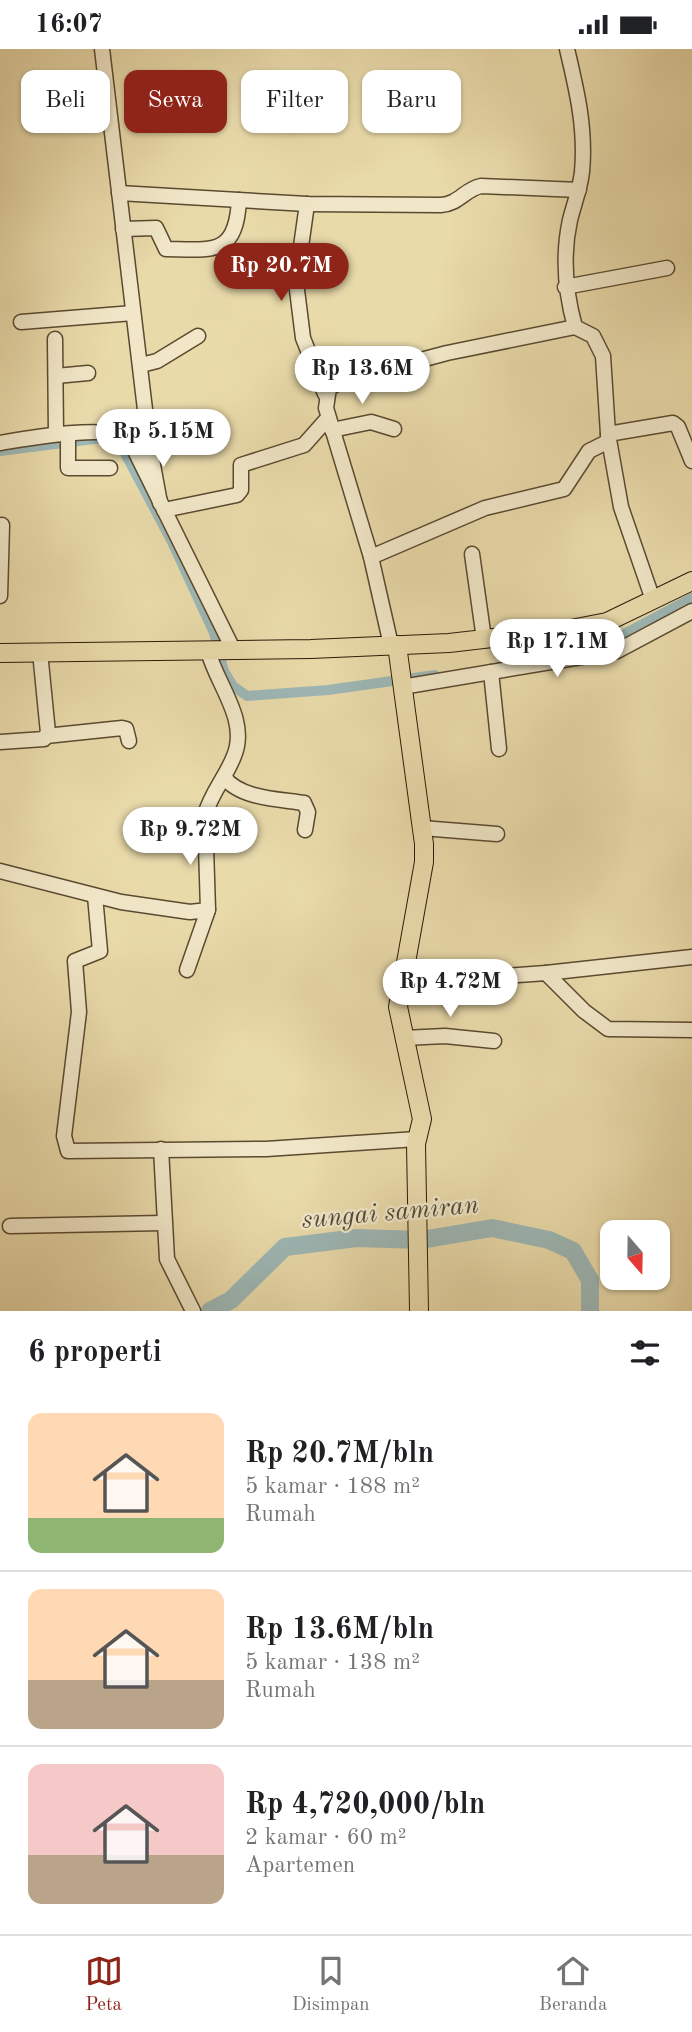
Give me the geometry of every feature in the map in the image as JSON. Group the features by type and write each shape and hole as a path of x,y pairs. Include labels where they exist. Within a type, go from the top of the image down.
{"main road":[{"path":"0,653 221,651 484,639 607,622 692,581"},
{"path":"394,645 422,828 424,862 398,1007 422,1119 417,1139 419,1311"}],"street":[{"path":"102,49 149,443 162,507"},
{"path":"567,49 583,124 579,190 566,241 565,287 575,327"},
{"path":"119,193 307,204 449,204 481,186 579,190"},
{"path":"123,229 158,229 166,249 212,248 223,244 234,235 239,200"},
{"path":"307,204 296,282 303,338 325,394 330,424 371,557 394,645"},
{"path":"565,287 667,268"},
{"path":"20,323 133,313"},
{"path":"325,394 329,387 342,381 447,353 575,327 593,335 600,347 608,400 609,438 623,515 653,600"},
{"path":"141,365 157,361 198,335"},
{"path":"55,339 56,376 67,465 71,470 110,468"},
{"path":"56,376 88,373"},
{"path":"162,507 237,495 241,490 241,465 304,445 330,424 371,422 394,429"},
{"path":"371,557 485,508 564,489 589,451 609,438 673,423 678,427 692,461"},
{"path":"0,443 116,434 125,439 135,451 162,507 221,651 213,671 235,714 238,743 224,777 209,801 205,815 208,910 187,970"},
{"path":"135,451 149,443"},
{"path":"0,596 2,525"},
{"path":"472,554 484,639"},
{"path":"401,680 491,672 617,651 692,611"},
{"path":"40,652 47,731"},
{"path":"491,672 499,749"},
{"path":"0,742 37,740 47,731 122,728 126,729 129,741"},
{"path":"224,777 229,784 250,793 304,803 308,812 305,830"},
{"path":"422,828 497,834"},
{"path":"0,871 94,896 190,912 208,910"},
{"path":"94,896 100,951 75,961 79,1012 64,1148 71,1152 266,1149 417,1139"},
{"path":"401,979 433,981 546,973 692,957"},
{"path":"546,973 584,1011 608,1029 692,1030"},
{"path":"404,1038 445,1036 494,1041"},
{"path":"161,1149 167,1259 193,1311"},
{"path":"10,1226 163,1223"}],"waterway":[{"path":"0,451 102,438 119,442 171,540 214,633 224,671 233,686 247,696 328,690 435,675"},
{"path":"596,649 692,598"},
{"name":"sungai samiran","path":"210,1311 231,1300 285,1247 357,1238 421,1240 492,1228 549,1240 573,1251 590,1280 590,1311"}]}
